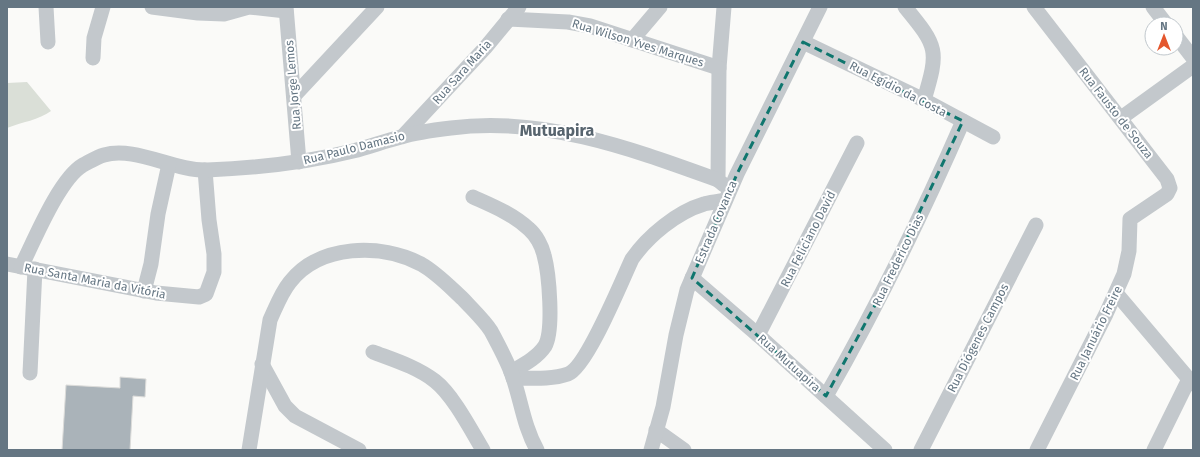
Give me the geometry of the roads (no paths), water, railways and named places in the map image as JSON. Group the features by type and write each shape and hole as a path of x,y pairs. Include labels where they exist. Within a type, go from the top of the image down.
{"street":[{"path":"46,7 48,42"},
{"path":"93,58 94,38 103,7"},
{"path":"152,7 198,13 224,14 249,7 286,9"},
{"path":"294,96 377,7"},
{"name":"Rua Sara Maria","path":"403,136 485,48 519,7"},
{"path":"632,40 660,7"},
{"path":"512,375 558,376 569,374 578,367 588,351 632,259 639,249 660,229 689,210 728,195 718,180 719,68 724,7"},
{"name":"Estrada Covanca","path":"651,450 682,309 692,278 728,195 820,7"},
{"path":"904,7 932,45 934,59 924,100"},
{"name":"Rua Fausto de Souza","path":"1034,7 1121,118 1170,184 1167,194 1138,212"},
{"path":"1153,7 1160,16"},
{"name":"Rua Jorge Lemos","path":"286,9 299,162"},
{"name":"Rua Wilson Yves Marques","path":"508,19 568,22 590,26 719,68"},
{"name":"Rua Egídio da Costa","path":"803,42 924,100 993,137"},
{"path":"1184,46 1193,58"},
{"path":"1121,118 1193,66"},
{"name":"Rua Frederico Dias","path":"826,396 874,307 933,188 963,121"},
{"name":"Rua Paulo Damasio","path":"21,267 63,186 81,166 104,155 123,154 192,169 205,170 299,162 353,151 403,136 452,128 495,125 527,126 573,134 662,160 718,180"},
{"name":"Rua Feliciano David","path":"758,335 857,143"},
{"path":"144,290 151,264 158,214 169,164"},
{"name":"Rua Santa Maria da Vitória","path":"21,267 183,297 199,297 206,294 214,272 214,254 209,220 205,170"},
{"path":"474,197 504,211 530,229 538,239 544,254 549,283 548,338 544,346 535,357 512,375"},
{"name":"Rua Januário Freire","path":"1037,450 1116,293 1128,261 1130,219 1138,212"},
{"name":"Rua Diógenes Campos","path":"921,450 1036,225"},
{"path":"249,450 270,320 278,301 290,282 304,268 320,259 349,251 372,251 394,254 421,264 445,281 490,330 512,375 527,428 537,450"},
{"path":"21,267 30,373"},
{"name":"Rua Mutuapira","path":"692,278 758,335 885,450"},
{"path":"1116,293 1191,382 1154,450"},
{"path":"373,352 412,367 436,382 457,408 483,450"},
{"path":"262,364 285,406 295,416 360,450"},
{"path":"656,430 684,450"}],"district":[{"name":"Mutuapira","path":"557,130"}]}
